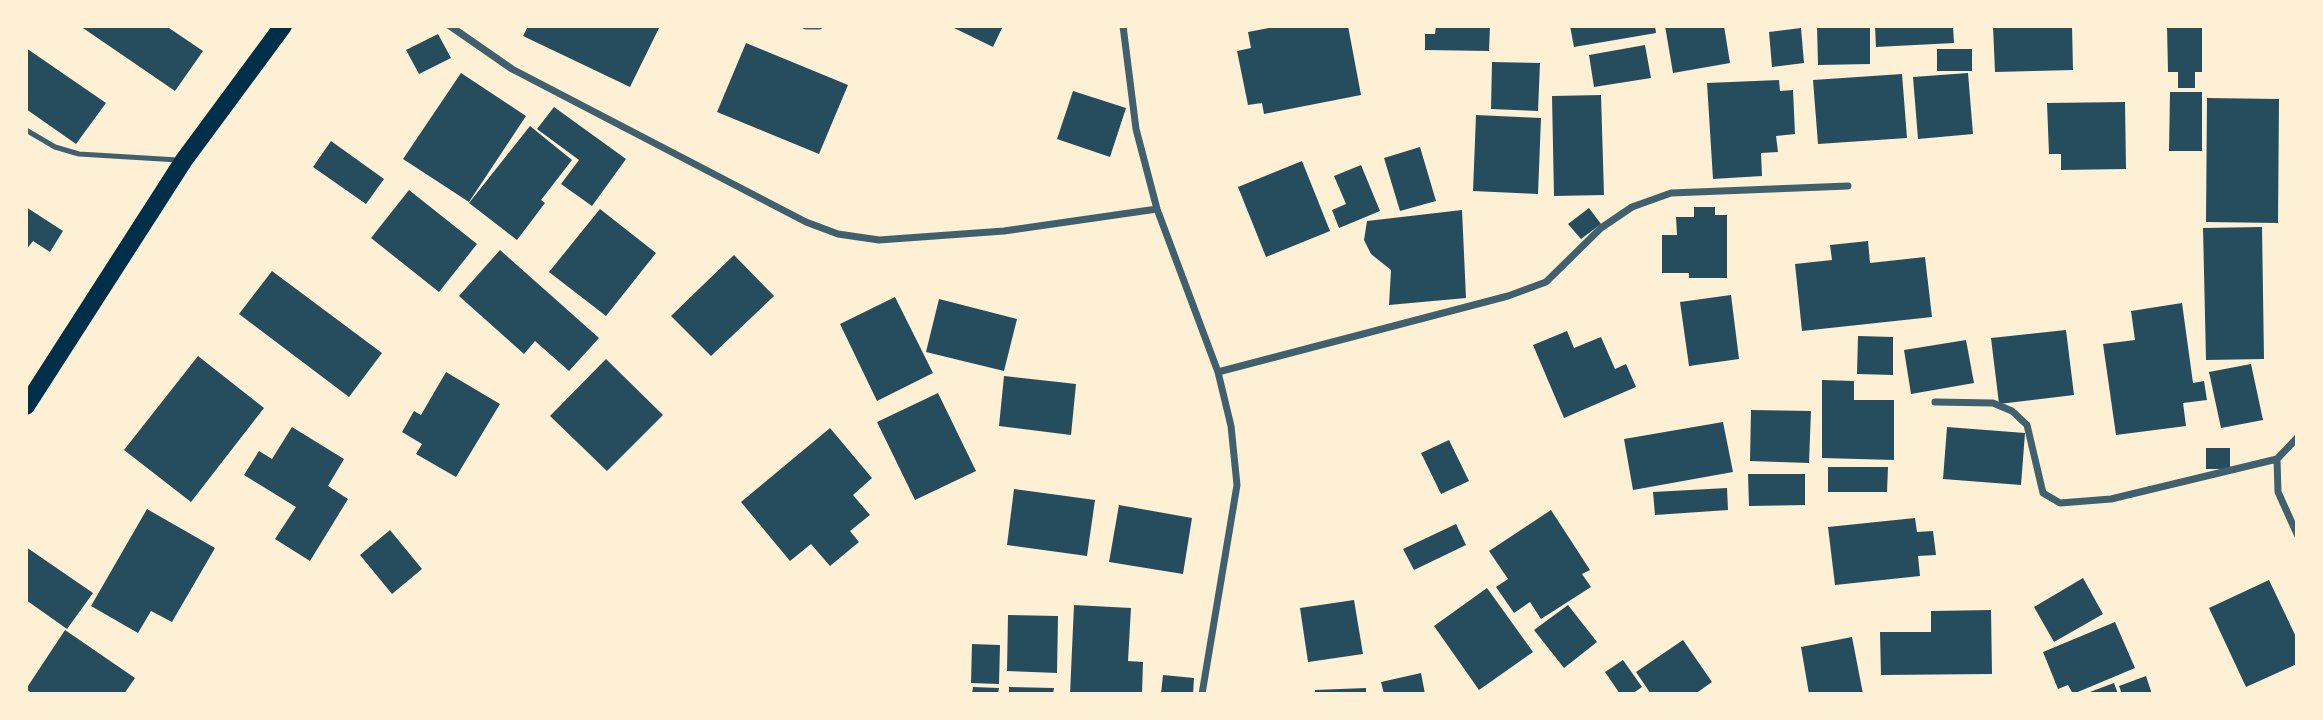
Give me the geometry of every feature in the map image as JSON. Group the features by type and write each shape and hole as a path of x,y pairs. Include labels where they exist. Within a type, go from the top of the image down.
{"main road":[{"path":"26,406 184,160 283,26"}],"street":[{"path":"450,26 512,69 806,222 838,234 880,240 1004,231 1157,209"},
{"path":"806,26 819,26"},
{"path":"1123,26 1136,129 1157,209 1218,372 1231,426 1237,485 1202,694"},
{"path":"1218,372 1508,296 1545,282 1601,228 1632,207 1671,193 1848,186"},
{"path":"1935,402 1993,402 2012,411 2027,425 2043,494 2060,503 2111,499 2277,459 2297,438"},
{"path":"2277,459 2278,492 2297,534"}],"lane":[{"path":"26,130 55,147 79,154 184,160"}],"building":[{"path":"80,26 166,26 203,51 175,91"},
{"path":"528,26 660,26 630,87 523,36"},
{"path":"950,26 1003,26 993,47"},
{"path":"1279,26 1348,26 1361,95 1264,114 1262,103 1248,105 1237,51 1251,48 1248,32"},
{"path":"1436,26 1490,26 1489,51 1425,50 1425,34 1435,34"},
{"path":"1570,26 1655,26 1656,33 1574,47"},
{"path":"1665,26 1724,26 1730,63 1673,73"},
{"path":"1817,26 1870,26 1870,64 1818,65"},
{"path":"1875,26 1953,26 1954,43 1876,47"},
{"path":"1993,26 2072,26 2073,70 1995,72"},
{"path":"2167,26 2202,26 2202,72 2195,72 2195,88 2178,88 2178,72 2168,72"},
{"path":"1801,28 1804,63 1772,67 1769,32"},
{"path":"438,34 451,58 419,74 406,50"},
{"path":"746,43 848,85 819,154 717,112"},
{"path":"1645,45 1651,78 1594,87 1589,55"},
{"path":"26,48 106,103 76,144 26,109"},
{"path":"1937,49 1972,49 1972,71 1937,71"},
{"path":"1492,62 1540,63 1538,111 1491,109"},
{"path":"461,73 526,116 469,202 403,159"},
{"path":"1968,73 1973,134 1918,139 1913,77"},
{"path":"1902,74 1907,138 1818,144 1813,80"},
{"path":"1779,80 1780,91 1793,90 1795,134 1776,136 1778,152 1761,153 1762,176 1713,179 1707,83"},
{"path":"1073,91 1126,108 1110,157 1057,139"},
{"path":"2170,92 2202,92 2202,151 2169,151"},
{"path":"1601,95 1604,195 1554,196 1552,96"},
{"path":"2207,98 2279,99 2278,223 2206,222"},
{"path":"2125,102 2126,169 2061,170 2061,154 2049,154 2047,103"},
{"path":"554,107 626,159 592,206 561,184 579,160 537,129"},
{"path":"1476,115 1541,118 1538,194 1473,191"},
{"path":"530,126 572,160 541,200 545,203 517,240 469,203"},
{"path":"331,141 384,179 366,204 313,167"},
{"path":"1420,147 1436,201 1400,211 1384,158"},
{"path":"1302,161 1330,231 1266,257 1238,187"},
{"path":"1361,165 1380,211 1339,228 1332,210 1346,204 1334,176"},
{"path":"409,190 477,244 439,292 371,238"},
{"path":"26,207 63,231 50,252 33,241 26,250"},
{"path":"1694,207 1715,207 1715,215 1727,215 1727,278 1689,278 1689,273 1662,273 1662,235 1677,235 1676,217 1694,217"},
{"path":"1589,208 1601,224 1581,239 1568,224"},
{"path":"600,209 656,253 606,316 549,272"},
{"path":"1462,210 1466,298 1389,305 1391,270 1371,254 1364,240 1367,221"},
{"path":"2262,227 2264,359 2206,360 2203,228"},
{"path":"1868,241 1870,263 1925,257 1932,317 1802,331 1795,264 1832,260 1830,245"},
{"path":"500,250 599,338 569,371 535,341 524,354 459,296"},
{"path":"734,255 774,296 711,356 671,316"},
{"path":"272,271 382,353 349,397 239,314"},
{"path":"1731,295 1739,359 1689,366 1680,302"},
{"path":"895,297 933,373 877,401 840,324"},
{"path":"939,299 1017,319 1004,371 926,352"},
{"path":"2182,303 2193,383 2204,381 2207,400 2183,403 2186,426 2116,435 2103,344 2135,340 2131,311"},
{"path":"2066,330 2074,395 1999,404 1991,338"},
{"path":"1567,331 1574,348 1601,337 1615,369 1626,364 1636,387 1564,418 1533,345"},
{"path":"1858,336 1893,337 1893,375 1857,374"},
{"path":"1966,340 1974,383 1911,394 1904,350"},
{"path":"198,356 264,408 191,502 124,450"},
{"path":"606,359 663,415 607,471 550,416"},
{"path":"2251,364 2263,420 2221,428 2209,372"},
{"path":"446,372 500,404 456,477 416,454 422,444 402,432 414,411 421,415"},
{"path":"1004,376 1076,384 1071,435 999,426"},
{"path":"1822,380 1854,381 1854,400 1894,400 1894,460 1822,458"},
{"path":"938,393 976,471 915,500 877,422"},
{"path":"1751,410 1811,411 1809,463 1750,461"},
{"path":"1723,422 1733,472 1633,490 1624,439"},
{"path":"292,427 344,459 328,486 348,499 310,561 275,539 296,507 244,475 259,451 272,459"},
{"path":"1947,427 2025,433 2021,485 1943,479"},
{"path":"830,428 872,478 853,495 870,515 850,531 859,542 830,566 811,544 790,561 741,502"},
{"path":"1449,440 1469,481 1441,494 1421,453"},
{"path":"2206,448 2230,448 2230,469 2206,469"},
{"path":"1828,467 1888,467 1887,492 1828,492"},
{"path":"1748,474 1805,474 1805,505 1749,506"},
{"path":"1727,488 1728,510 1655,515 1653,492"},
{"path":"1014,489 1095,500 1087,556 1007,545"},
{"path":"1119,505 1192,518 1183,574 1109,562"},
{"path":"147,509 215,548 172,622 151,611 138,633 91,606"},
{"path":"1551,510 1590,570 1582,574 1591,587 1541,619 1530,602 1514,613 1496,587 1508,579 1489,551"},
{"path":"1915,518 1917,532 1933,531 1936,555 1918,556 1920,576 1835,585 1828,527"},
{"path":"1456,524 1466,545 1414,570 1403,549"},
{"path":"390,530 422,569 392,594 360,555"},
{"path":"26,547 93,593 67,629 26,600"},
{"path":"2083,578 2103,614 2054,642 2034,607"},
{"path":"2269,580 2297,639 2297,664 2246,687 2209,608"},
{"path":"1487,588 1533,652 1479,690 1434,626"},
{"path":"1354,600 1363,654 1308,662 1300,608"},
{"path":"1074,605 1131,608 1128,661 1143,662 1142,694 1070,694"},
{"path":"1568,605 1597,642 1564,668 1534,630"},
{"path":"1991,610 1992,674 1881,675 1880,632 1931,632 1931,611"},
{"path":"1008,615 1058,616 1057,673 1007,671"},
{"path":"2115,622 2135,668 2073,694 2068,685 2058,689 2043,652"},
{"path":"65,630 135,678 124,694 33,694 26,689"},
{"path":"1852,637 1863,694 1809,694 1801,647"},
{"path":"1683,640 1712,682 1695,694 1651,694 1636,672"},
{"path":"972,644 1000,645 999,684 971,683"},
{"path":"1623,660 1642,687 1632,694 1620,694 1605,672"},
{"path":"1421,673 1425,694 1384,694 1381,682"},
{"path":"1163,675 1194,678 1193,694 1161,694"},
{"path":"2146,676 2152,694 2122,694 2119,686"},
{"path":"2114,683 2118,694 2087,694 2087,693"},
{"path":"973,687 999,688 998,694 972,694"},
{"path":"1009,687 1054,688 1053,694 1009,694"},
{"path":"1366,688 1366,694 1315,694 1315,690"}]}
